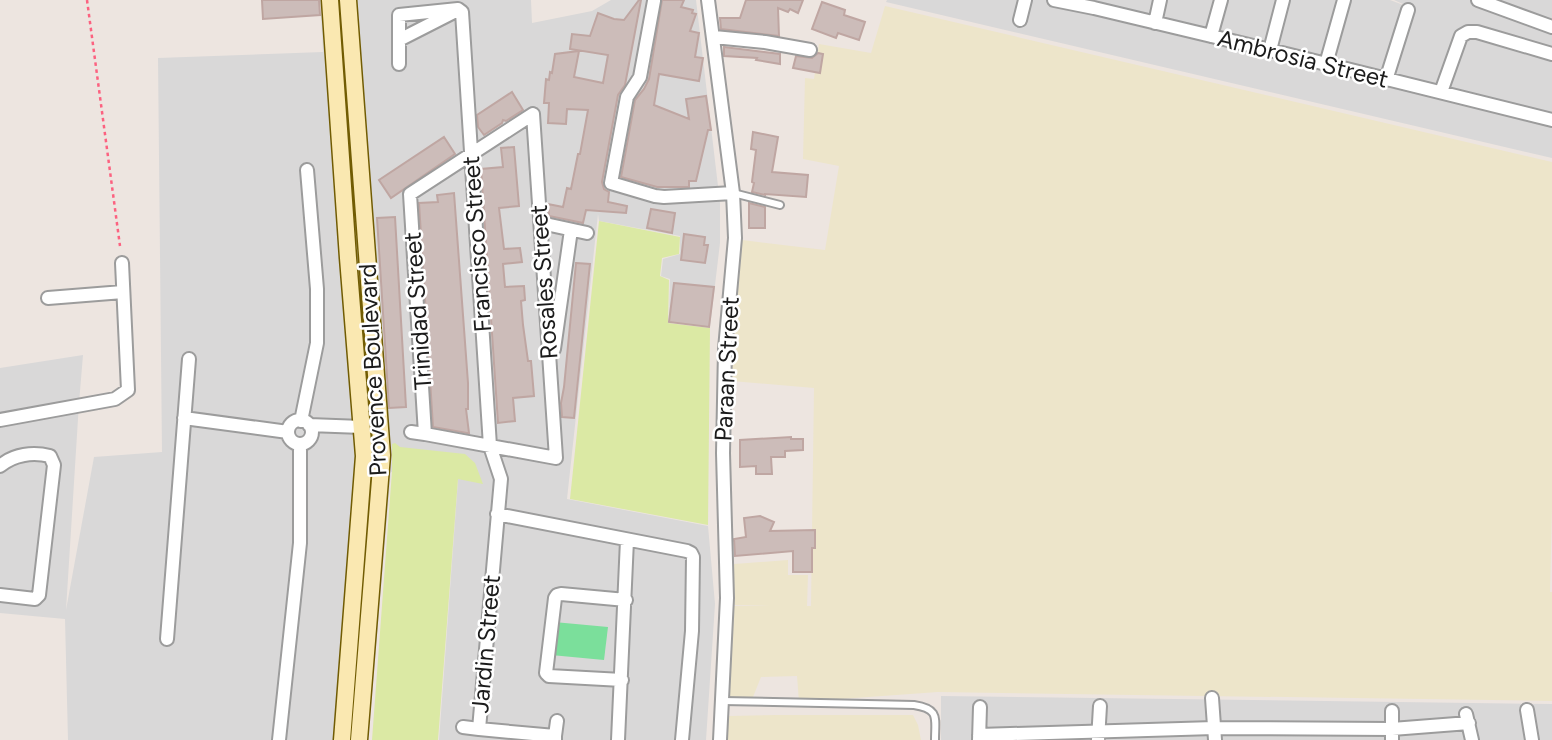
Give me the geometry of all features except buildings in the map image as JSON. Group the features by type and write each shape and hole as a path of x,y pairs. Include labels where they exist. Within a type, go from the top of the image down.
{"street":[{"name":"Provence Boulevard","path":"330,0 364,456 342,740"},
{"name":"Provence Boulevard","path":"348,0 382,454 359,740"},
{"name":"Paraan Street","path":"708,0 733,193 735,238 725,349 723,453 727,598 720,740"},
{"path":"1020,20 1025,0"},
{"name":"Ambrosia Street","path":"1054,0 1095,4 1155,23 1552,120"},
{"path":"1155,23 1160,0"},
{"path":"1211,36 1221,0"},
{"path":"1270,50 1283,0"},
{"path":"1326,64 1344,0"},
{"path":"1478,0 1552,27"},
{"path":"654,1 640,77 627,97 611,183 655,196 733,193"},
{"path":"399,64 399,15 458,9"},
{"path":"399,40 458,9"},
{"name":"Francisco Street","path":"458,9 462,12 490,446 500,479"},
{"path":"1386,80 1408,9"},
{"path":"1441,92 1461,36 1468,32 1477,32 1552,54"},
{"path":"714,37 810,50"},
{"name":"Rosales Street","path":"471,156 538,113 541,223 551,377 561,459 490,446"},
{"name":"Trinidad Street","path":"425,434 410,194 471,156"},
{"path":"305,423 317,343 317,289 307,170"},
{"path":"541,223 587,233"},
{"path":"551,377 570,230"},
{"path":"0,420 115,399 128,390 122,263"},
{"path":"48,298 123,292"},
{"path":"167,639 189,359"},
{"path":"184,418 288,432"},
{"path":"288,432 292,441 300,444 308,441 311,429 305,423"},
{"path":"288,432 292,424 362,426"},
{"path":"411,432 490,446"},
{"path":"279,740 300,544 300,444"},
{"path":"0,466 12,457 38,453 50,456 54,465 39,595 35,598 0,595"},
{"path":"364,456 382,454"},
{"name":"Jardin Street","path":"500,479 479,729 555,738"},
{"path":"497,514 687,551 691,554 692,631 682,740"},
{"path":"618,740 627,540"},
{"path":"622,680 549,676 546,673 557,595 626,600"},
{"path":"1212,698 1215,734"},
{"path":"1098,735 1100,706"},
{"path":"980,707 979,737 1392,735 1468,719 1472,740"},
{"path":"1527,710 1532,740"},
{"path":"1392,711 1392,735"},
{"path":"555,738 557,721"},
{"path":"463,727 479,729"}],"lane":[{"path":"733,193 780,205"},
{"path":"723,701 927,707 935,716 935,740"}],"path":[{"path":"87,0 120,246"}],"shaded area":[{"path":"320,0 531,0 532,23 592,11 611,0 696,0 720,203 720,243 710,327 669,322 670,279 661,276 663,259 680,254 680,236 599,221 598,214 567,499 708,526 715,604 706,740 439,740 458,480 391,472 368,740 68,740 65,619 0,613 0,368 83,355 66,610 94,457 162,452 158,58 323,52"},
{"path":"1390,0 1414,9 1394,0 1552,0 1552,158 886,2"},
{"path":"885,6 1552,162 1552,701 938,692 799,702 797,676 761,677 751,702 721,701 730,606 770,606 733,605 734,564 788,560 788,575 808,575 807,606 811,606 814,388 731,381 742,240 825,250 839,166 803,159 805,78 814,79 819,44 871,53"},
{"path":"941,696 1552,704 1552,740 941,740"},
{"path":"913,715 921,740 723,740 729,716"}],"green space":[{"path":"599,221 680,237 679,254 662,258 660,276 669,280 668,323 710,328 708,525 570,499"},
{"path":"392,444 400,447 465,454 475,463 483,484 458,479 438,740 372,740"},
{"path":"554,622 608,627 604,660 551,655"}]}
